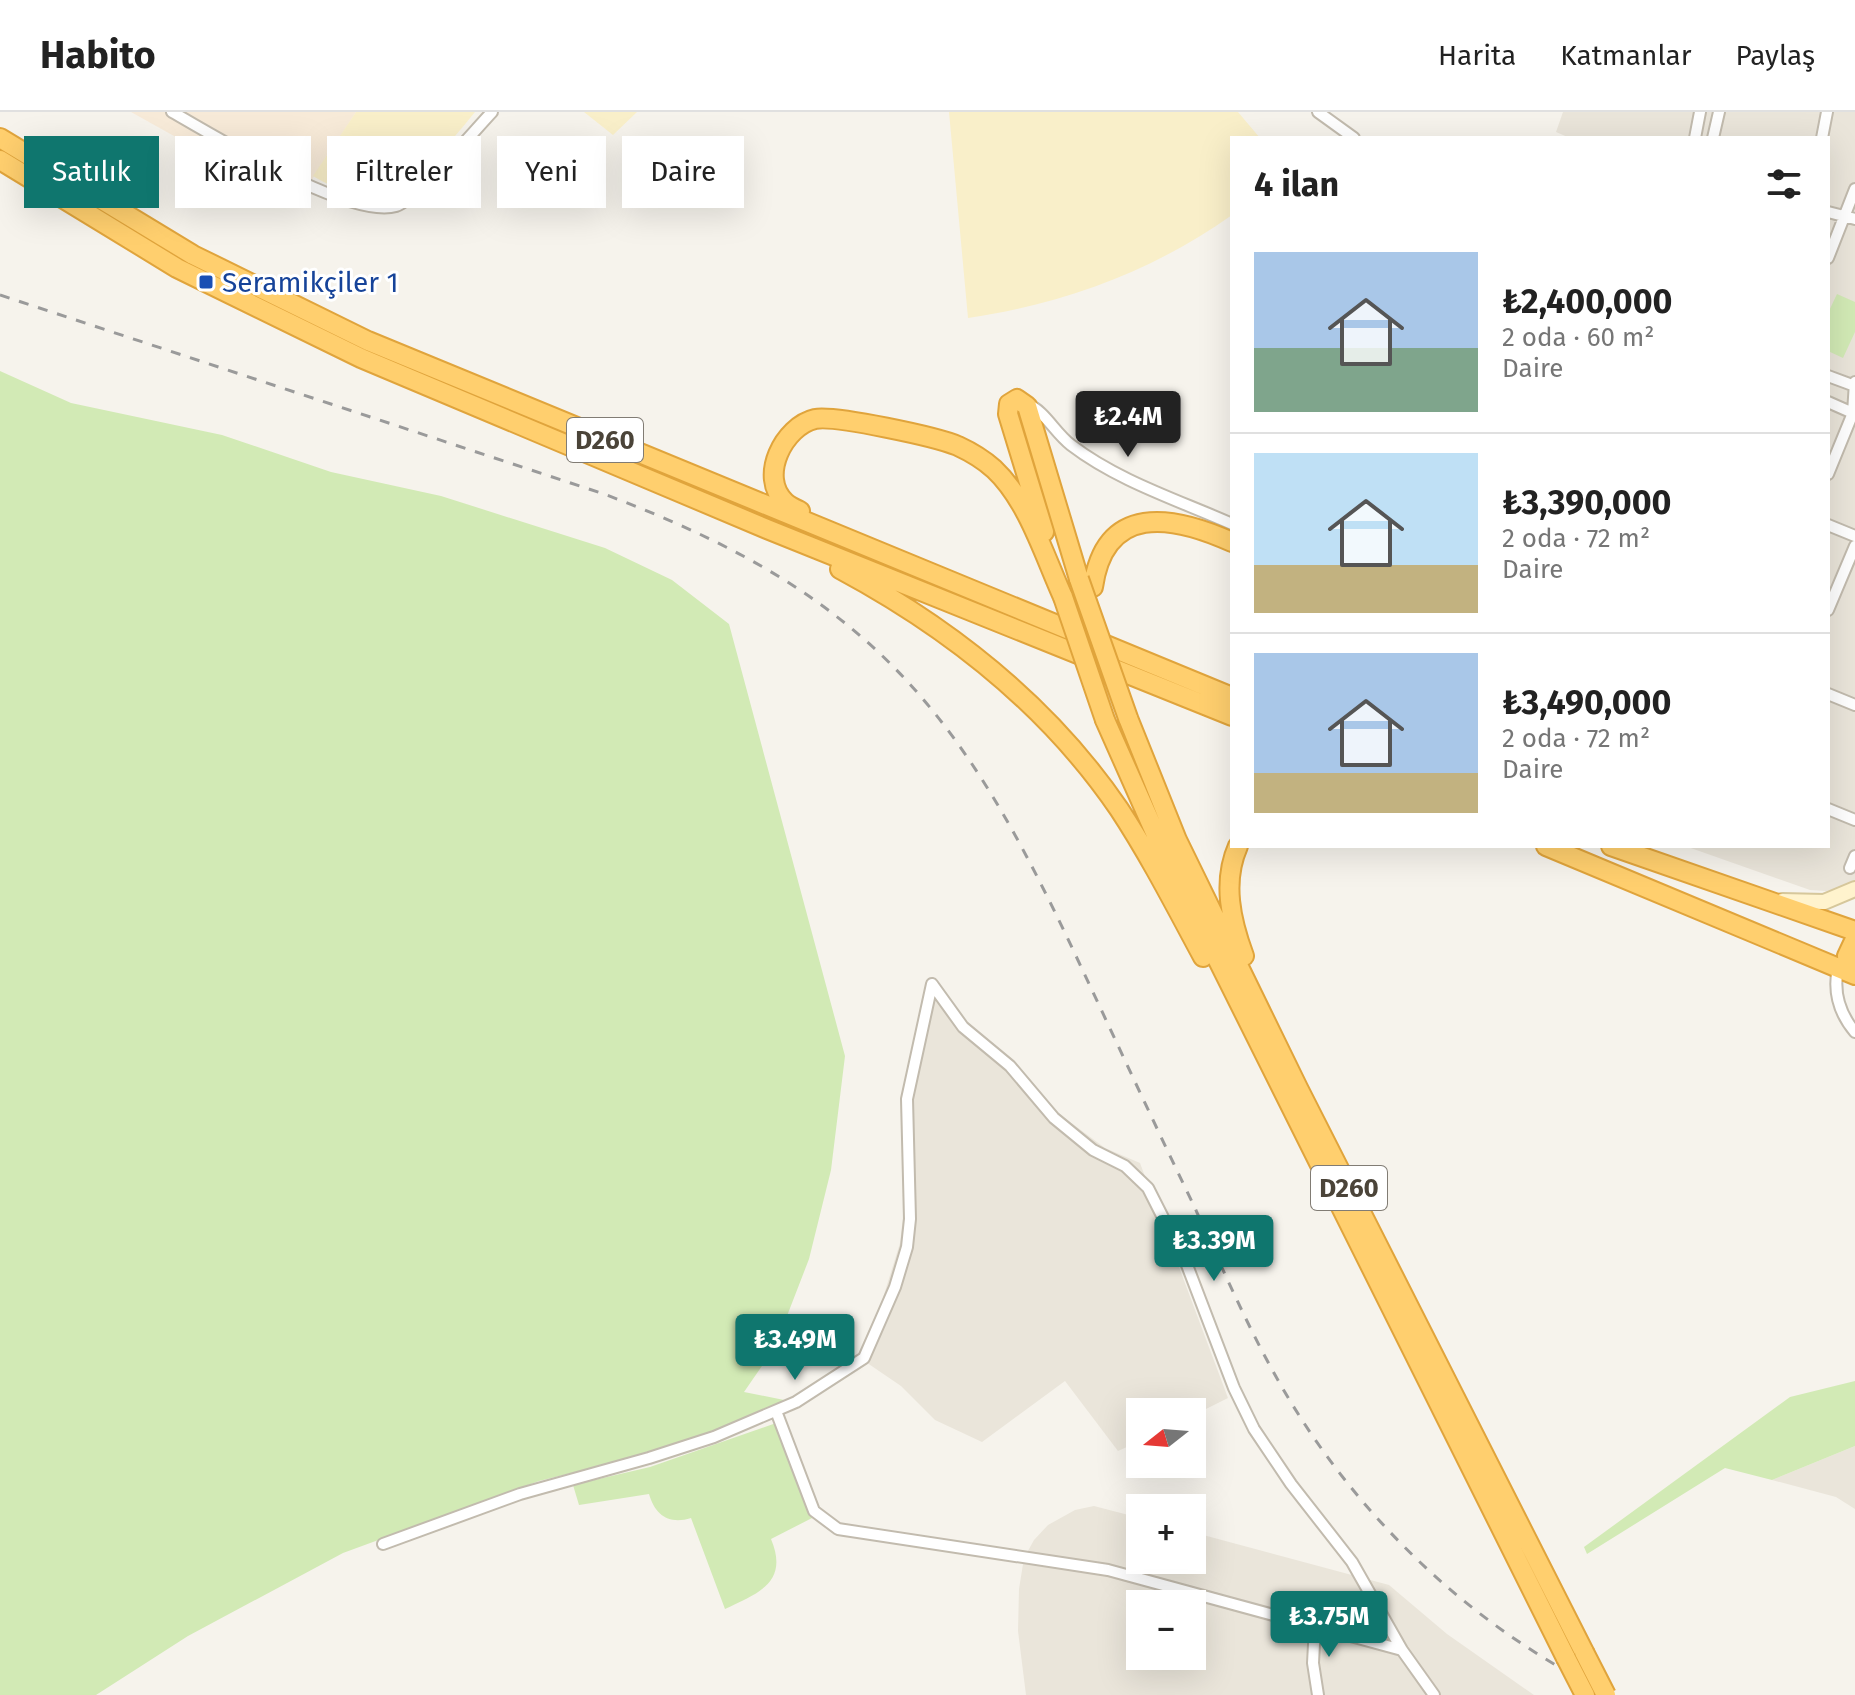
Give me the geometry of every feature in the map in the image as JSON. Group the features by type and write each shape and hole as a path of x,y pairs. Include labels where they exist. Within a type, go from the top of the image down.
{"highway":[{"name":"D260","path":"0,138 193,255 368,341 1230,696"},
{"name":"D260","path":"0,160 177,268 361,358 767,529 1230,715"},
{"path":"1063,597 1008,414 1008,407 1014,400 1026,403 1086,583"},
{"path":"850,540 784,502 777,487 775,472 779,452 788,436 808,421 831,419 948,442 977,456 1016,496 1063,597"},
{"path":"1086,583 1105,546 1136,524 1152,521 1178,523 1230,541"},
{"path":"767,529 874,588 938,629 1002,678 1065,740 1132,830 1292,1092"},
{"name":"D260","path":"1086,583 1128,718 1177,840 1292,1092 1585,1695"},
{"name":"D260","path":"1063,597 1105,720 1161,846 1606,1695"},
{"path":"1207,687 1230,690"},
{"path":"1238,848 1229,883 1234,925 1292,1092"},
{"path":"1551,848 1849,972 1847,956 1855,939"},
{"path":"1617,848 1855,931"}],"street":[{"path":"172,112 273,168 372,208 397,206 414,193 492,112"},
{"path":"1318,112 1351,136"},
{"path":"1695,136 1700,112"},
{"path":"1713,136 1719,112"},
{"path":"1822,136 1827,112"},
{"path":"1830,254 1849,218 1855,189"},
{"path":"1830,377 1855,385 1854,413 1830,469"},
{"path":"1026,403 1039,411 1069,444 1112,471 1230,523"},
{"path":"1830,403 1854,413"},
{"path":"1830,526 1855,536"},
{"path":"1830,602 1855,546"},
{"path":"1830,695 1855,705"},
{"path":"1830,810 1855,820"},
{"path":"1850,868 1855,856"},
{"path":"1765,900 1817,903 1838,898 1855,889"},
{"path":"1849,972 1837,997 1844,1016 1855,1032"},
{"path":"383,1544 520,1494 682,1448 776,1411 864,1358 900,1274 910,1219 907,1099 932,984 963,1027 1010,1066 1054,1118 1093,1150 1125,1166 1148,1188 1187,1265 1234,1388 1254,1429 1284,1475 1352,1562 1402,1650 1434,1695"},
{"path":"776,1411 814,1511 838,1529 1108,1570 1193,1596 1315,1625 1402,1650"},
{"path":"1315,1625 1313,1663 1318,1695"}],"shaded area":[{"path":"131,112 356,112 340,136 327,136 327,156 311,181 311,136 175,137"},
{"path":"1563,112 1855,112 1855,882 1844,887 1826,891 1810,890 1691,848 1830,848 1830,136 1565,136 1556,132"},
{"path":"946,998 980,1038 1015,1065 1054,1110 1105,1148 1140,1163 1228,1398 1206,1409 1206,1398 1126,1398 1126,1447 1118,1451 1065,1381 982,1442 935,1420 901,1386 857,1356 882,1301 900,1243 904,1208 902,1102 922,999"},
{"path":"1855,1446 1855,1509 1836,1497 1772,1480"},
{"path":"1094,1506 1126,1514 1126,1574 1206,1574 1206,1536 1389,1585 1447,1634 1534,1695 1026,1695 1018,1631 1019,1589 1024,1558 1034,1540 1048,1525 1075,1510"}],"green space":[{"path":"1837,294 1855,302 1855,332 1843,358 1830,352 1830,309"},
{"path":"0,371 71,403 222,435 331,472 441,496 605,548 672,580 729,624 845,1056 831,1170 809,1259 775,1347 744,1392 789,1401 644,1455 539,1481 343,1553 188,1636 96,1695 0,1695"},
{"path":"1855,1381 1855,1446 1772,1480 1725,1468 1587,1554 1584,1547 1790,1397"},
{"path":"779,1422 814,1517 771,1539 776,1566 768,1584 725,1609 691,1518 676,1520 664,1516 655,1508 649,1494 579,1505 573,1485 650,1467"}],"sand":[{"path":"356,112 475,112 454,136 340,136"},
{"path":"584,112 637,112 613,135"},
{"path":"949,112 1238,112 1258,136 1230,136 1230,216 1202,235 1139,269 1073,294 968,318"},
{"path":"327,155 327,183 313,176"}],"railway":[{"path":"0,295 604,494 674,522 774,573 865,640 932,709 987,787 1011,828 1076,956 1245,1317 1309,1431 1381,1523 1422,1564 1512,1637 1612,1695"}],"place":[{"name":"Seramikçiler 1","path":"206,282"}]}
